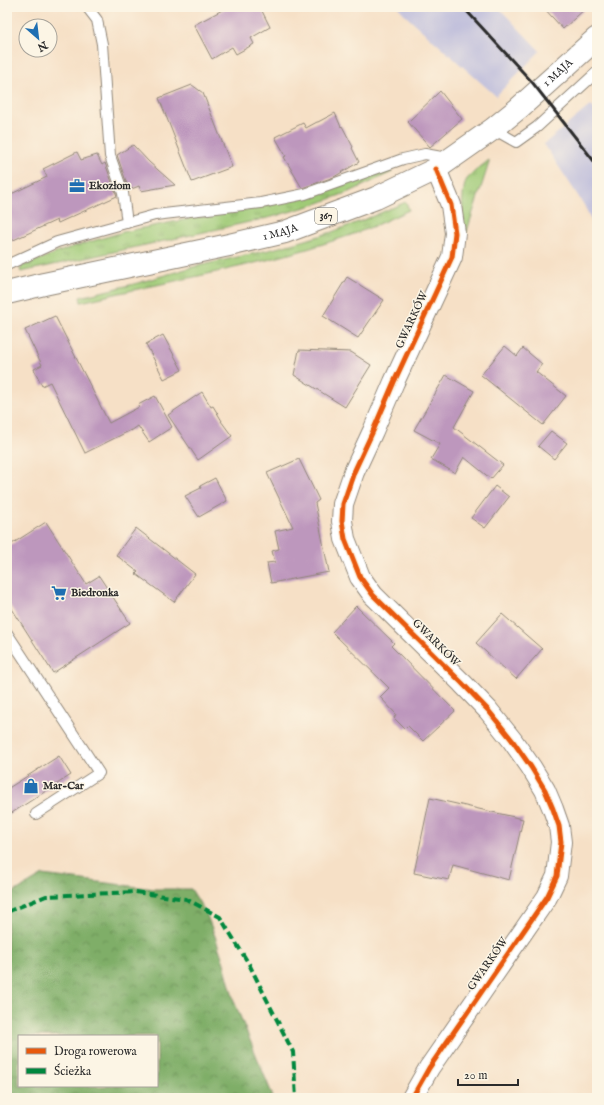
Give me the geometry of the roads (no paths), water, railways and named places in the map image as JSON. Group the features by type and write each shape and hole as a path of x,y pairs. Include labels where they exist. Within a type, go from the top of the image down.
{"main road":[{"name":"1 MAJA","path":"7,293 285,232 376,198 444,164 493,129 519,108 597,38"}],"street":[{"name":"GWARKÓW","path":"412,1098 434,1061 547,897 557,876 561,842 559,826 553,809 545,790 527,761 488,710 373,595 360,577 345,539 342,521 343,504 354,472 452,257 455,233 444,164"}],"lane":[{"path":"87,7 97,20 102,44 110,156 123,193 127,223"},
{"path":"493,129 516,142 537,128 597,72"},
{"path":"7,265 56,242 155,215 261,203 305,194 404,159 425,154 444,164"},
{"path":"7,633 99,774 36,814"}],"railway":[{"path":"463,7 532,82 597,165"}],"place":[{"name":"Ekozłom","path":"77,186"},
{"name":"Biedronka","path":"59,593"},
{"name":"Mar-Car","path":"31,786"}]}
